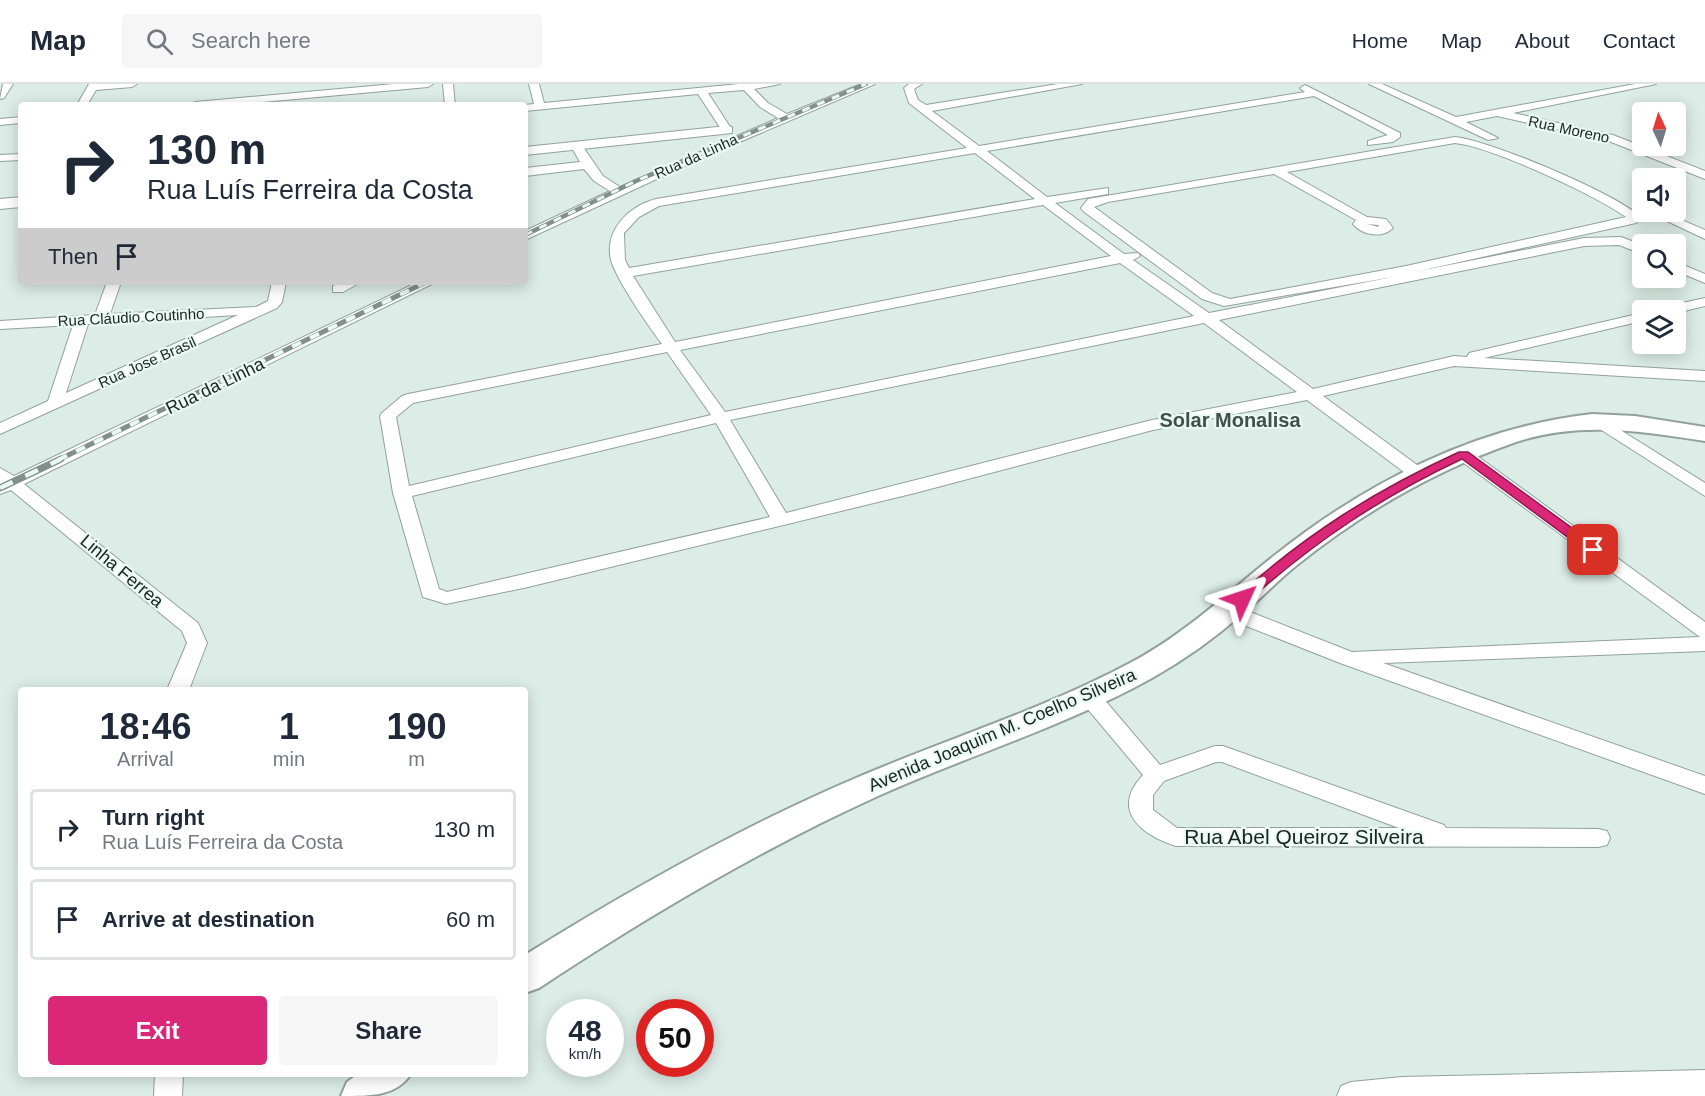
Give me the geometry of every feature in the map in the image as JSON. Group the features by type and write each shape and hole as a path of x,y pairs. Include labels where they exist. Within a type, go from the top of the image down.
{"main road":[{"name":"Avenida Joaquim M. Coelho Silveira","path":"528,974 641,905 789,824 867,788 1089,696 1177,650 1228,611 1285,561 1335,524 1425,472 1463,454 1550,426 1598,421 1705,434"},
{"path":"362,1096 386,1077"}],"street":[{"path":"0,96 8,84"},
{"path":"84,102 93,86 132,84"},
{"path":"276,98 279,84"},
{"path":"230,102 364,87 428,84"},
{"path":"448,84 450,102"},
{"path":"534,84 540,107"},
{"path":"528,108 775,84"},
{"name":"Rua da Linha","path":"528,234 614,189 784,117 870,84"},
{"path":"927,108 1077,84"},
{"path":"625,273 1389,140 1396,135 1297,84"},
{"path":"1377,85 1395,84"},
{"path":"1454,121 1651,84"},
{"path":"1377,85 1632,202"},
{"path":"746,86 764,105 784,117"},
{"path":"914,90 927,108 980,148 1128,258 1425,472"},
{"path":"528,151 727,130 702,92"},
{"path":"781,520 721,418 670,346 618,260 618,232 635,214 656,202 1316,93"},
{"name":"Rua Moreno","path":"1498,113 1614,138 1703,173"},
{"path":"2,125 18,121"},
{"path":"1460,140 1481,145 1569,184 1636,219 1406,270 1233,303 1221,303 1208,296 1087,207 1092,202 1100,200 1277,171 1443,141 1460,140"},
{"path":"577,146 597,178 614,189"},
{"path":"0,158 18,157"},
{"path":"528,172 587,165"},
{"path":"1277,171 1364,220"},
{"path":"1569,184 1586,180"},
{"path":"555,212 614,189"},
{"path":"0,204 18,202"},
{"path":"1676,222 1705,235"},
{"path":"402,493 721,418 1584,243 1621,240 1632,245"},
{"path":"1128,258 408,399 388,416 402,493 430,593 446,598 781,520 1152,425 1316,393 1632,319"},
{"path":"1686,270 1705,279"},
{"path":"101,318 113,285"},
{"name":"Rua Jose Brasil","path":"0,429 262,309 275,302 278,285"},
{"path":"338,289 347,285"},
{"name":"Rua da Linha","path":"4,482 423,285"},
{"path":"1686,306 1705,302"},
{"name":"Rua Cláudio Coutinho","path":"0,325 262,309"},
{"path":"55,404 82,319"},
{"path":"1454,361 1705,376"},
{"path":"1598,421 1705,491"},
{"path":"1463,454 1705,632"},
{"name":"Linha Ferrea","path":"4,482 68,526 191,628 198,643 179,687"},
{"path":"1228,611 1347,658 1705,785"},
{"path":"1347,658 1705,644"},
{"path":"1089,696 1156,775"},
{"name":"Rua Abel Queiroz Silveira","path":"1447,836 1222,754 1215,754 1156,775 1142,793 1140,806 1149,823 1161,833 1176,837 1598,838"},
{"path":"168,1096 169,1077"},
{"path":"1351,1096 1402,1090 1705,1083"}],"railway":[{"path":"528,234 636,181 866,84"},
{"path":"58,460 420,285"},
{"path":"0,488 61,459"}],"district":[{"name":"Solar Monalisa","path":"1230,420"}],"route":[{"path":"1242,599 1285,561 1335,524 1418,474 1463,454 1593,550"}]}
